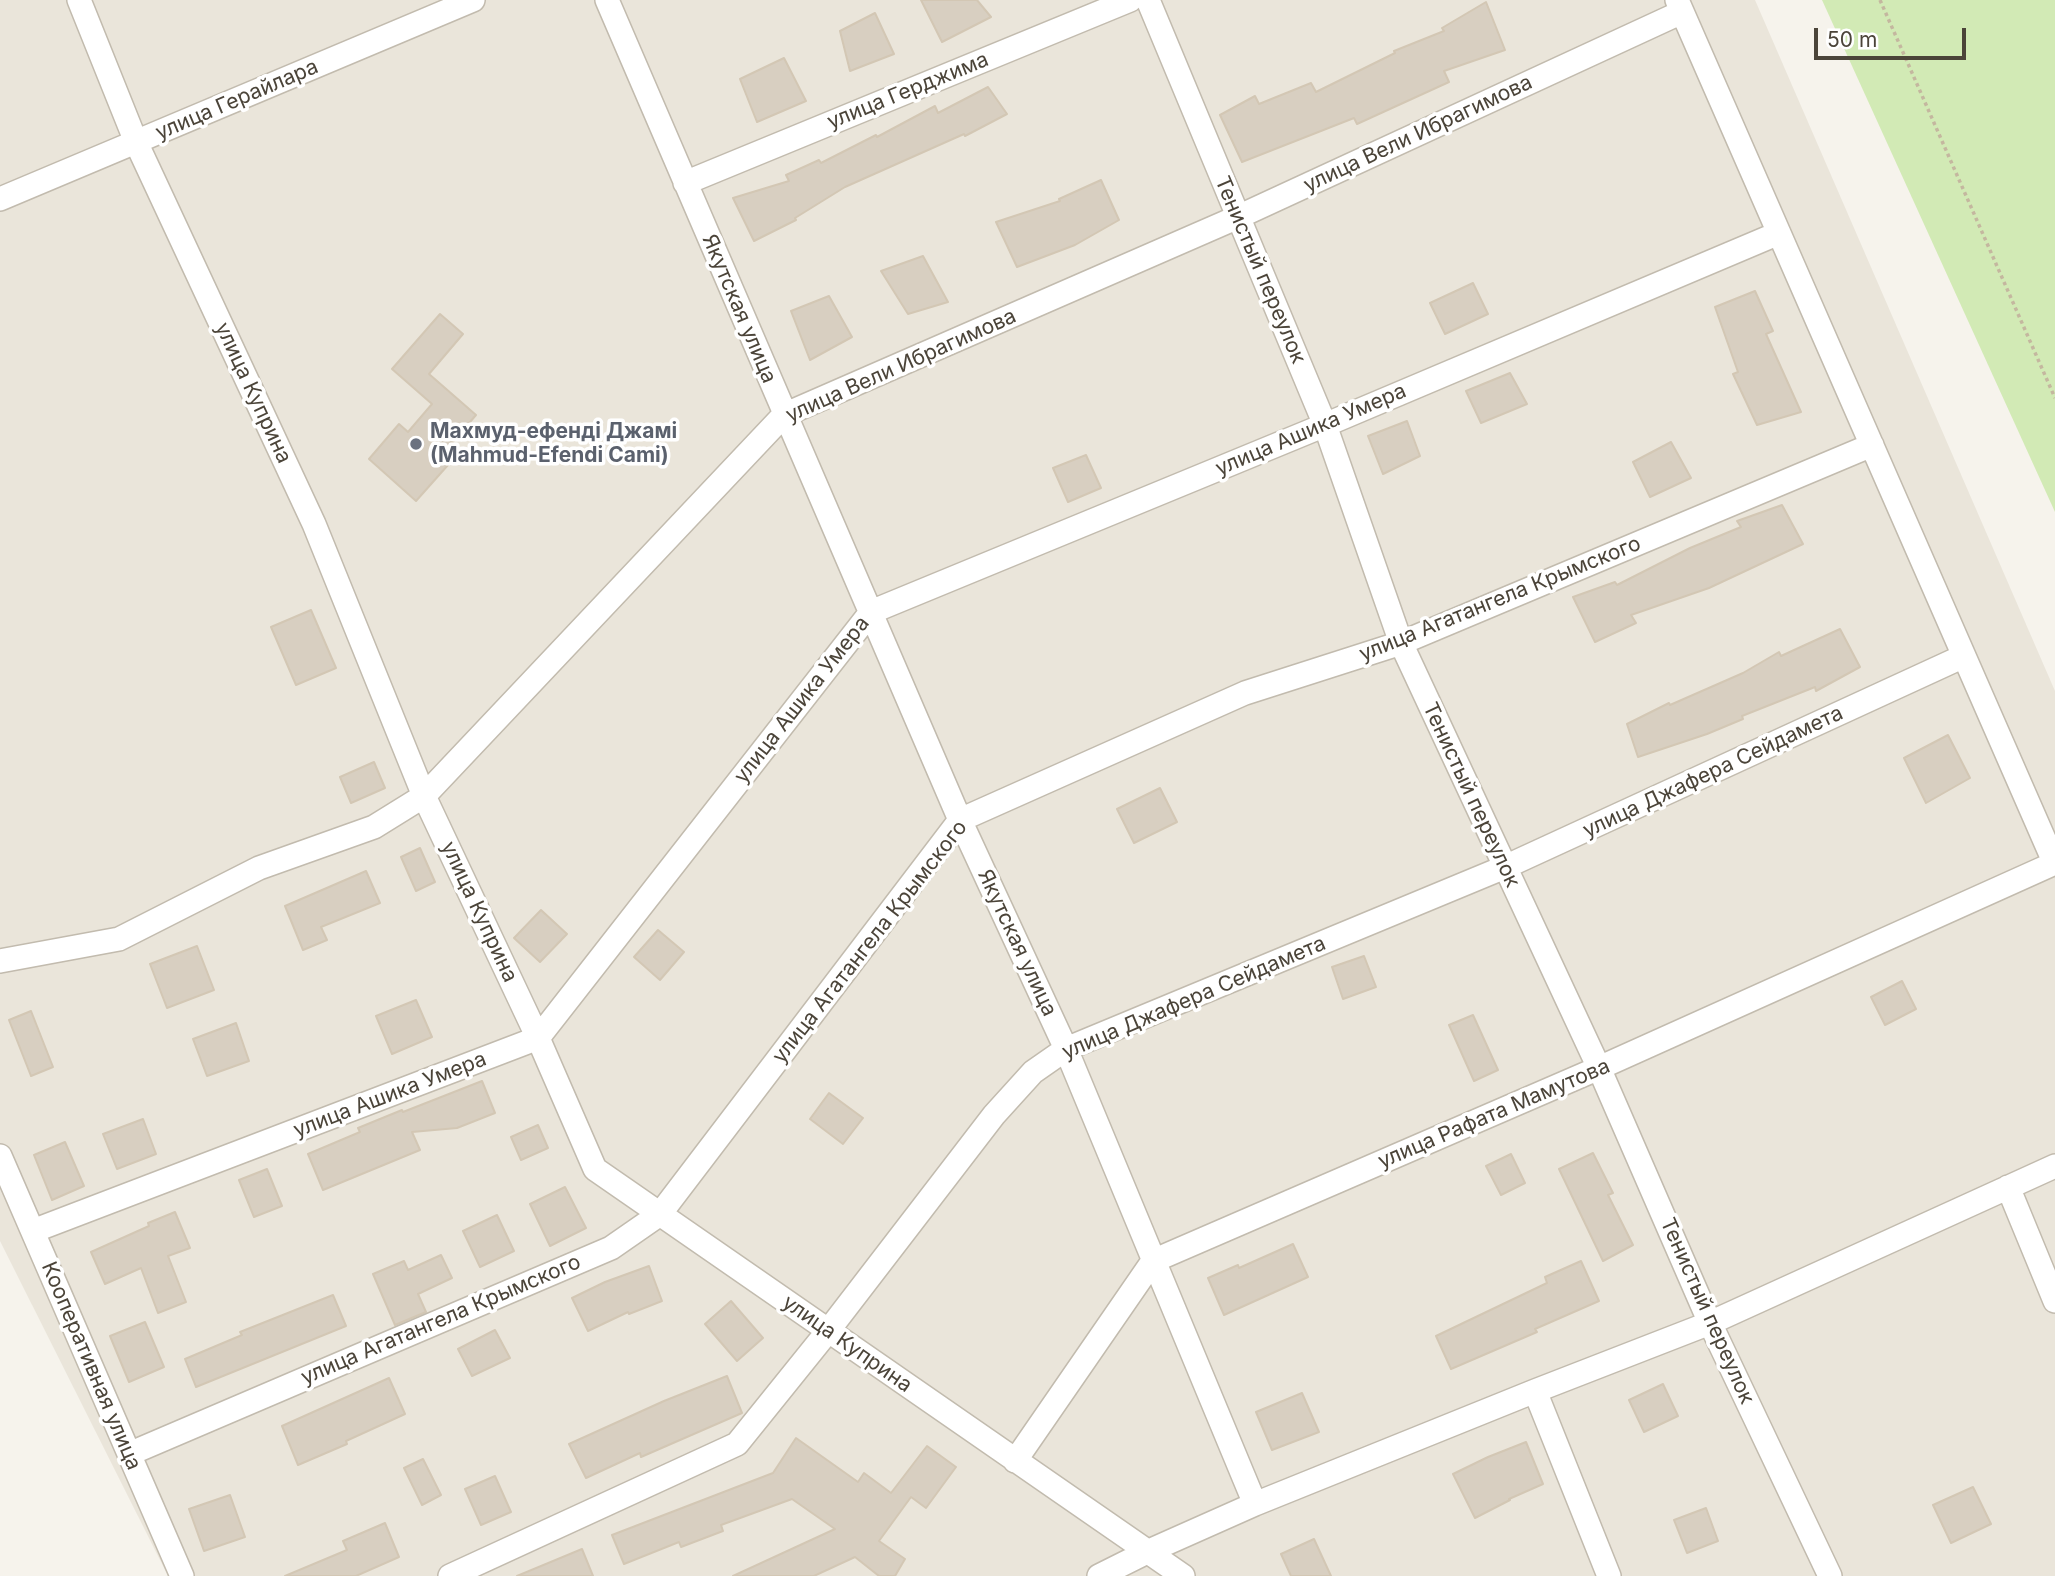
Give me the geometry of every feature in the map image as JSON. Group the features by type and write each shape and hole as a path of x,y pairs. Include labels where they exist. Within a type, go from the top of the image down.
{"street":[{"name":"улица Куприна","path":"79,0 136,142 314,524 424,796 538,1038 595,1169 1183,1576"},
{"name":"улица Герайлара","path":"0,199 473,0"},
{"name":"Якутская улица","path":"607,0 961,820 1066,1049 1255,1504"},
{"name":"улица Герджима","path":"685,183 1130,0"},
{"name":"Тенистый переулок","path":"1148,0 1325,425 1401,643 1599,1068 1710,1323 1830,1576"},
{"name":"улица Вели Ибрагимова","path":"0,961 119,939 259,868 374,827 424,796 784,415 1238,217 1680,6"},
{"path":"1680,6 2055,864"},
{"name":"улица Ашика Умера","path":"33,1231 538,1038 870,612 1325,425 1779,233"},
{"name":"улица Агатангела Крымского","path":"129,1454 611,1248 660,1214 961,820 1245,693 1401,643 1871,445"},
{"name":"улица Джафера Сейдамета","path":"450,1576 737,1444 828,1331 994,1115 1033,1072 1066,1049 1505,867 1964,656"},
{"name":"улица Рафата Мамутова","path":"1153,1261 1599,1068 2055,864"},
{"name":"Кооперативная улица","path":"0,1156 181,1576"},
{"path":"1099,1576 1255,1504 1710,1323 2055,1166"},
{"path":"2008,1186 2055,1301"},
{"path":"1016,1461 1153,1261"},
{"path":"1535,1391 1609,1576"}],"path":[{"path":"1880,0 2055,397"}],"shaded area":[{"path":"0,0 1755,0 2055,691 2055,1576 168,1576 0,1241"}],"green space":[{"path":"1822,0 2055,0 2055,512"}],"building":[{"path":"921,0 977,0 991,17 942,42"},
{"path":"1486,2 1505,50 1444,71 1449,82 1357,124 1354,118 1242,162 1220,115 1255,96 1259,104 1311,83 1316,92 1395,53 1394,51 1444,31 1442,28"},
{"path":"875,13 894,54 850,71 840,31"},
{"path":"784,58 806,101 757,122 740,79"},
{"path":"988,87 1007,114 965,136 964,134 845,187 795,218 796,220 754,241 733,198 789,181 786,175 819,160 821,163 935,106 938,113"},
{"path":"1101,180 1119,220 1075,245 1017,267 996,222 1060,201 1059,199"},
{"path":"923,256 948,302 908,314 881,271"},
{"path":"1473,283 1488,314 1445,334 1430,303"},
{"path":"1755,291 1773,331 1766,334 1801,412 1757,425 1733,374 1738,372 1715,307"},
{"path":"829,296 852,337 810,360 791,311"},
{"name":"Махмуд-ефенді Джамі (Mahmud-Efendi Cami)","path":"440,314 463,334 429,374 476,415 440,457 448,465 416,501 369,459 399,424 408,432 432,404 392,369"},
{"path":"1510,373 1527,404 1481,423 1466,391"},
{"path":"1407,421 1420,456 1383,474 1368,436"},
{"path":"1671,442 1691,478 1650,497 1633,462"},
{"path":"1086,455 1101,488 1068,502 1053,468"},
{"path":"1782,505 1803,544 1709,588 1631,615 1636,623 1595,642 1573,597 1615,582 1617,585 1690,548 1741,527 1737,521"},
{"path":"311,610 336,668 296,685 271,627"},
{"path":"1840,629 1860,667 1816,691 1815,687 1742,716 1743,719 1707,734 1638,757 1627,724 1669,703 1670,705 1743,673 1779,652 1781,656"},
{"path":"1948,735 1970,778 1926,803 1904,758"},
{"path":"374,762 385,788 351,803 340,777"},
{"path":"1160,788 1177,822 1134,843 1117,809"},
{"path":"420,848 435,882 416,891 401,857"},
{"path":"366,871 380,903 321,927 327,940 303,950 285,906"},
{"path":"541,910 567,934 540,962 514,938"},
{"path":"658,930 684,952 660,980 634,957"},
{"path":"197,946 214,990 167,1008 150,964"},
{"path":"1364,956 1376,987 1343,999 1332,967"},
{"path":"1902,981 1916,1009 1885,1025 1871,997"},
{"path":"416,1000 432,1037 392,1054 376,1016"},
{"path":"31,1011 53,1067 31,1076 9,1020"},
{"path":"1473,1015 1498,1070 1474,1081 1449,1025"},
{"path":"236,1023 249,1061 207,1076 193,1039"},
{"path":"482,1081 495,1113 457,1128 412,1132 420,1150 323,1190 308,1154 360,1132 358,1128"},
{"path":"829,1093 863,1118 843,1144 810,1119"},
{"path":"143,1119 156,1154 117,1169 103,1134"},
{"path":"538,1125 548,1148 521,1160 511,1137"},
{"path":"65,1142 84,1186 52,1200 34,1155"},
{"path":"1593,1153 1613,1193 1608,1195 1633,1245 1603,1261 1559,1169"},
{"path":"1511,1154 1525,1183 1501,1195 1486,1166"},
{"path":"267,1169 282,1206 254,1217 239,1180"},
{"path":"565,1187 586,1228 550,1246 530,1204"},
{"path":"175,1212 190,1248 168,1256 186,1302 158,1313 141,1268 105,1284 91,1252"},
{"path":"497,1215 514,1251 480,1267 463,1231"},
{"path":"1293,1244 1308,1277 1224,1315 1208,1278 1238,1265 1239,1268"},
{"path":"441,1255 452,1278 418,1294 426,1312 395,1325 373,1274 404,1261 408,1270"},
{"path":"1581,1261 1599,1301 1535,1329 1537,1332 1451,1369 1436,1336 1547,1283 1545,1277"},
{"path":"649,1266 662,1301 629,1314 628,1312 588,1331 572,1298 605,1282"},
{"path":"333,1295 346,1326 196,1387 185,1359 242,1335 240,1332"},
{"path":"731,1301 763,1338 737,1361 705,1324"},
{"path":"145,1322 164,1367 129,1382 110,1336"},
{"path":"495,1330 510,1358 472,1376 458,1349"},
{"path":"727,1376 742,1413 641,1457 640,1453 586,1478 569,1444"},
{"path":"389,1378 405,1414 346,1441 347,1444 298,1465 282,1426"},
{"path":"1663,1384 1678,1416 1644,1432 1629,1400"},
{"path":"1302,1393 1319,1432 1272,1450 1256,1412"},
{"path":"796,1438 858,1482 864,1473 891,1493 927,1446 956,1467 926,1508 911,1497 879,1541 905,1559 895,1576 879,1576 855,1557 814,1576 733,1576 835,1529 792,1499 721,1525 723,1531 681,1547 679,1542 624,1564 612,1535 773,1473"},
{"path":"1526,1442 1543,1484 1475,1518 1453,1474"},
{"path":"423,1459 441,1495 422,1505 404,1468"},
{"path":"495,1476 511,1512 481,1525 465,1489"},
{"path":"1973,1487 1991,1524 1951,1543 1933,1505"},
{"path":"230,1495 245,1537 204,1551 189,1509"},
{"path":"1706,1508 1718,1541 1687,1553 1674,1520"},
{"path":"385,1523 399,1557 356,1576 285,1576 347,1550 343,1541"},
{"path":"1314,1539 1331,1576 1291,1576 1281,1554"},
{"path":"582,1549 593,1576 517,1576"}],"place":[{"name":"Махмуд-ефенді Джамі (Mahmud-Efendi Cami)","path":"416,444"}]}
